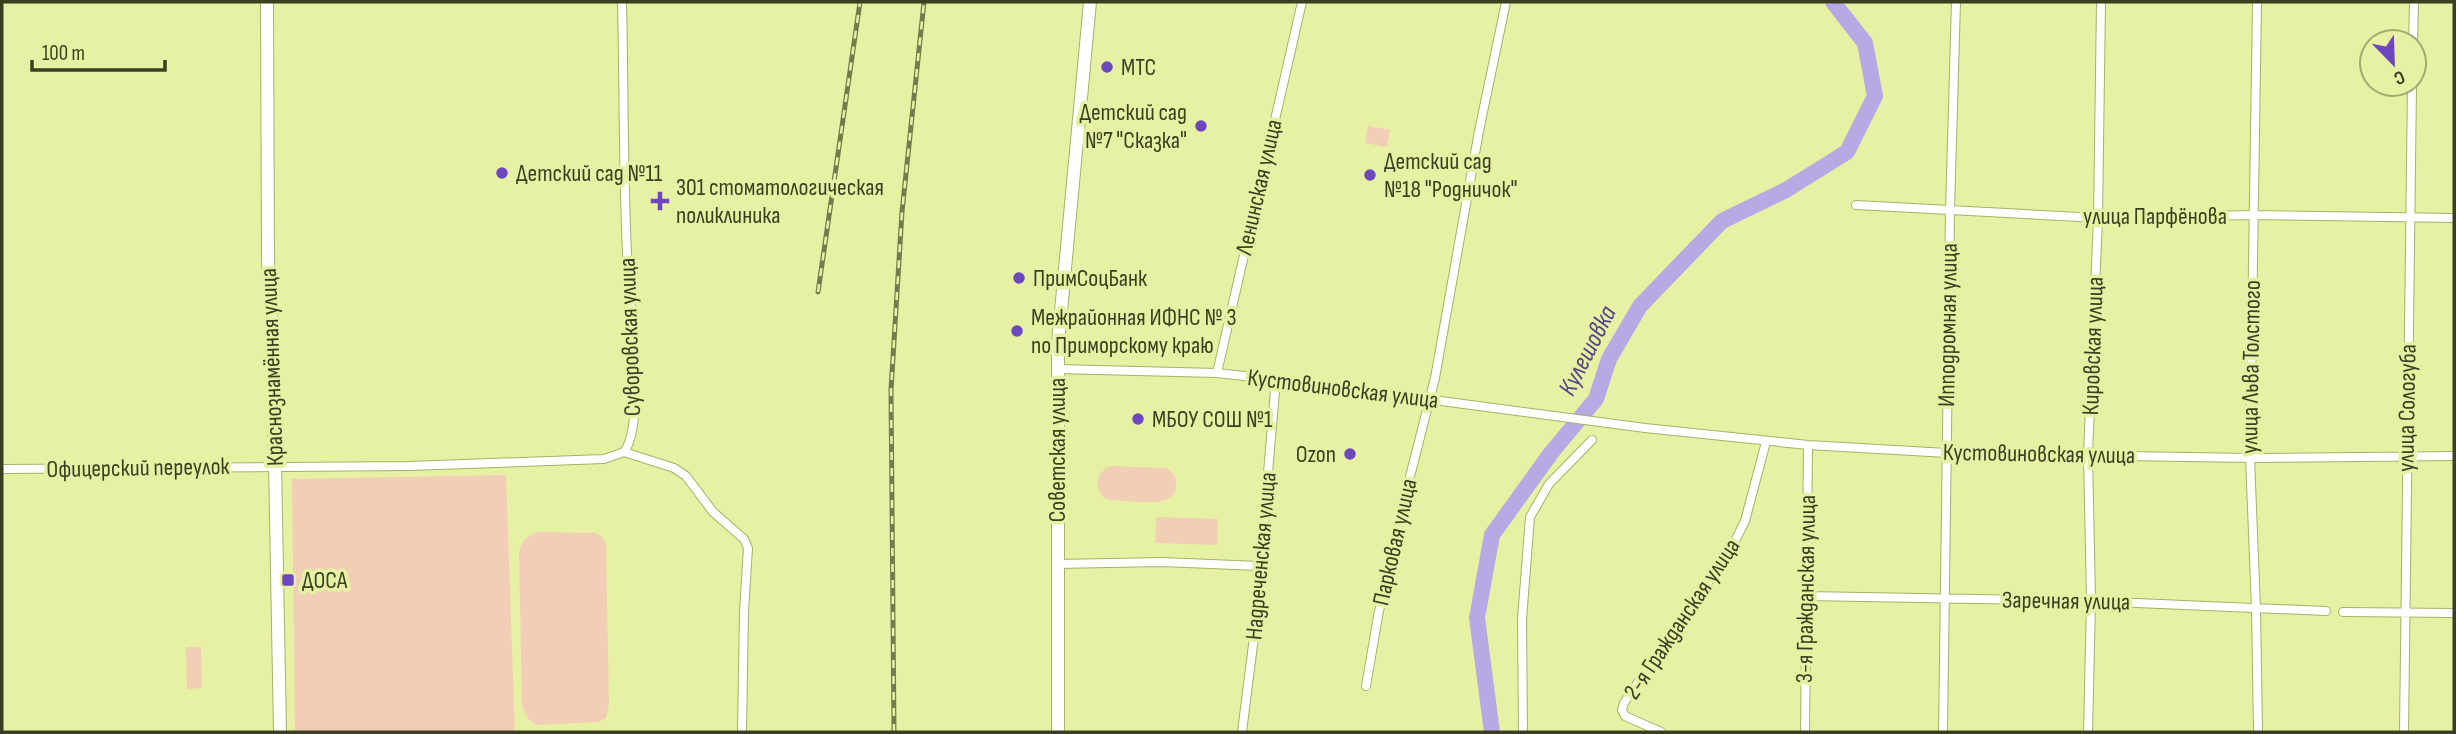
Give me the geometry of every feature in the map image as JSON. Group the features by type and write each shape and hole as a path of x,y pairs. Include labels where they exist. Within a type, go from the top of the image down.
{"main road":[{"name":"Краснознамённая улица","path":"267,2 268,261 280,732"},
{"name":"Советская улица","path":"1058,732 1058,369 1066,240 1090,2"}],"street":[{"name":"Суворовская улица","path":"275,466 409,466 604,459 617,457 624,452 631,440 636,376 627,253 622,2"},
{"name":"Ленинская улица","path":"1217,373 1302,2"},
{"name":"Парковая улица","path":"1366,686 1397,528 1443,342 1479,131 1506,2"},
{"name":"Ипподромная улица","path":"1943,732 1950,211 1956,2"},
{"name":"Кировская улица","path":"2088,732 2091,601 2088,455 2098,218 2101,2"},
{"name":"улица Льва Толстого","path":"2257,2 2250,458 2258,732"},
{"path":"2413,28 2414,2"},
{"name":"улица Сологуба","path":"2404,732 2412,98"},
{"name":"улица Парфёнова","path":"1856,205 2098,218 2253,215 2454,218"},
{"name":"Кустовиновская улица","path":"1058,369 1217,373 1625,425 1808,445 1947,453 2250,458 2454,456"},
{"name":"Надреченская улица","path":"1242,732 1254,637 1276,379"},
{"path":"1523,732 1522,619 1530,517 1549,484 1592,440"},
{"name":"2-я Гражданская улица","path":"1661,732 1625,716 1622,710 1624,703 1695,598 1725,561 1745,522 1766,442"},
{"name":"3-я Гражданская улица","path":"1805,732 1808,445"},
{"path":"624,452 674,468 687,476 713,512 744,539 748,548 742,732"},
{"name":"Офицерский переулок","path":"2,469 275,466"},
{"path":"1057,564 1162,562 1259,566"},
{"name":"Заречная улица","path":"1806,596 2091,601 2326,611"},
{"path":"2343,612 2454,613"}],"shaded area":[{"path":"1368,126 1390,130 1387,147 1365,143"},
{"path":"1110,466 1166,468 1175,477 1175,492 1170,498 1156,502 1106,499 1099,491 1098,481 1101,473"},
{"path":"506,475 515,732 295,732 292,479"},
{"path":"1156,517 1218,519 1217,545 1155,543"},
{"path":"539,532 596,533 606,544 609,704 606,718 598,722 538,725 529,719 523,708 519,555 524,540"},
{"path":"186,647 201,647 202,688 187,689"}],"waterway":[{"name":"Кулешовка","path":"1492,732 1477,618 1492,535 1551,453 1596,399 1609,359 1640,306 1722,221 1786,190 1847,152 1875,96 1865,43 1833,2"}],"railway":[{"path":"818,292 860,2"},
{"path":"894,732 891,390 902,212 924,2"}],"place":[{"name":"МТС","path":"1107,67"},
{"name":"Детский сад №7 \"Сказка\"","path":"1201,126"},
{"name":"Детский сад №11","path":"502,173"},
{"name":"Детский сад №18 \"Родничок\"","path":"1370,175"},
{"name":"301 стоматологическая поликлиника","path":"660,201"},
{"name":"ПримСоцБанк","path":"1019,278"},
{"name":"Межрайонная ИФНС № 3 по Приморскому краю","path":"1017,331"},
{"name":"МБОУ СОШ №1","path":"1138,419"},
{"name":"Ozon","path":"1350,454"},
{"name":"ДОСА","path":"288,580"}]}
